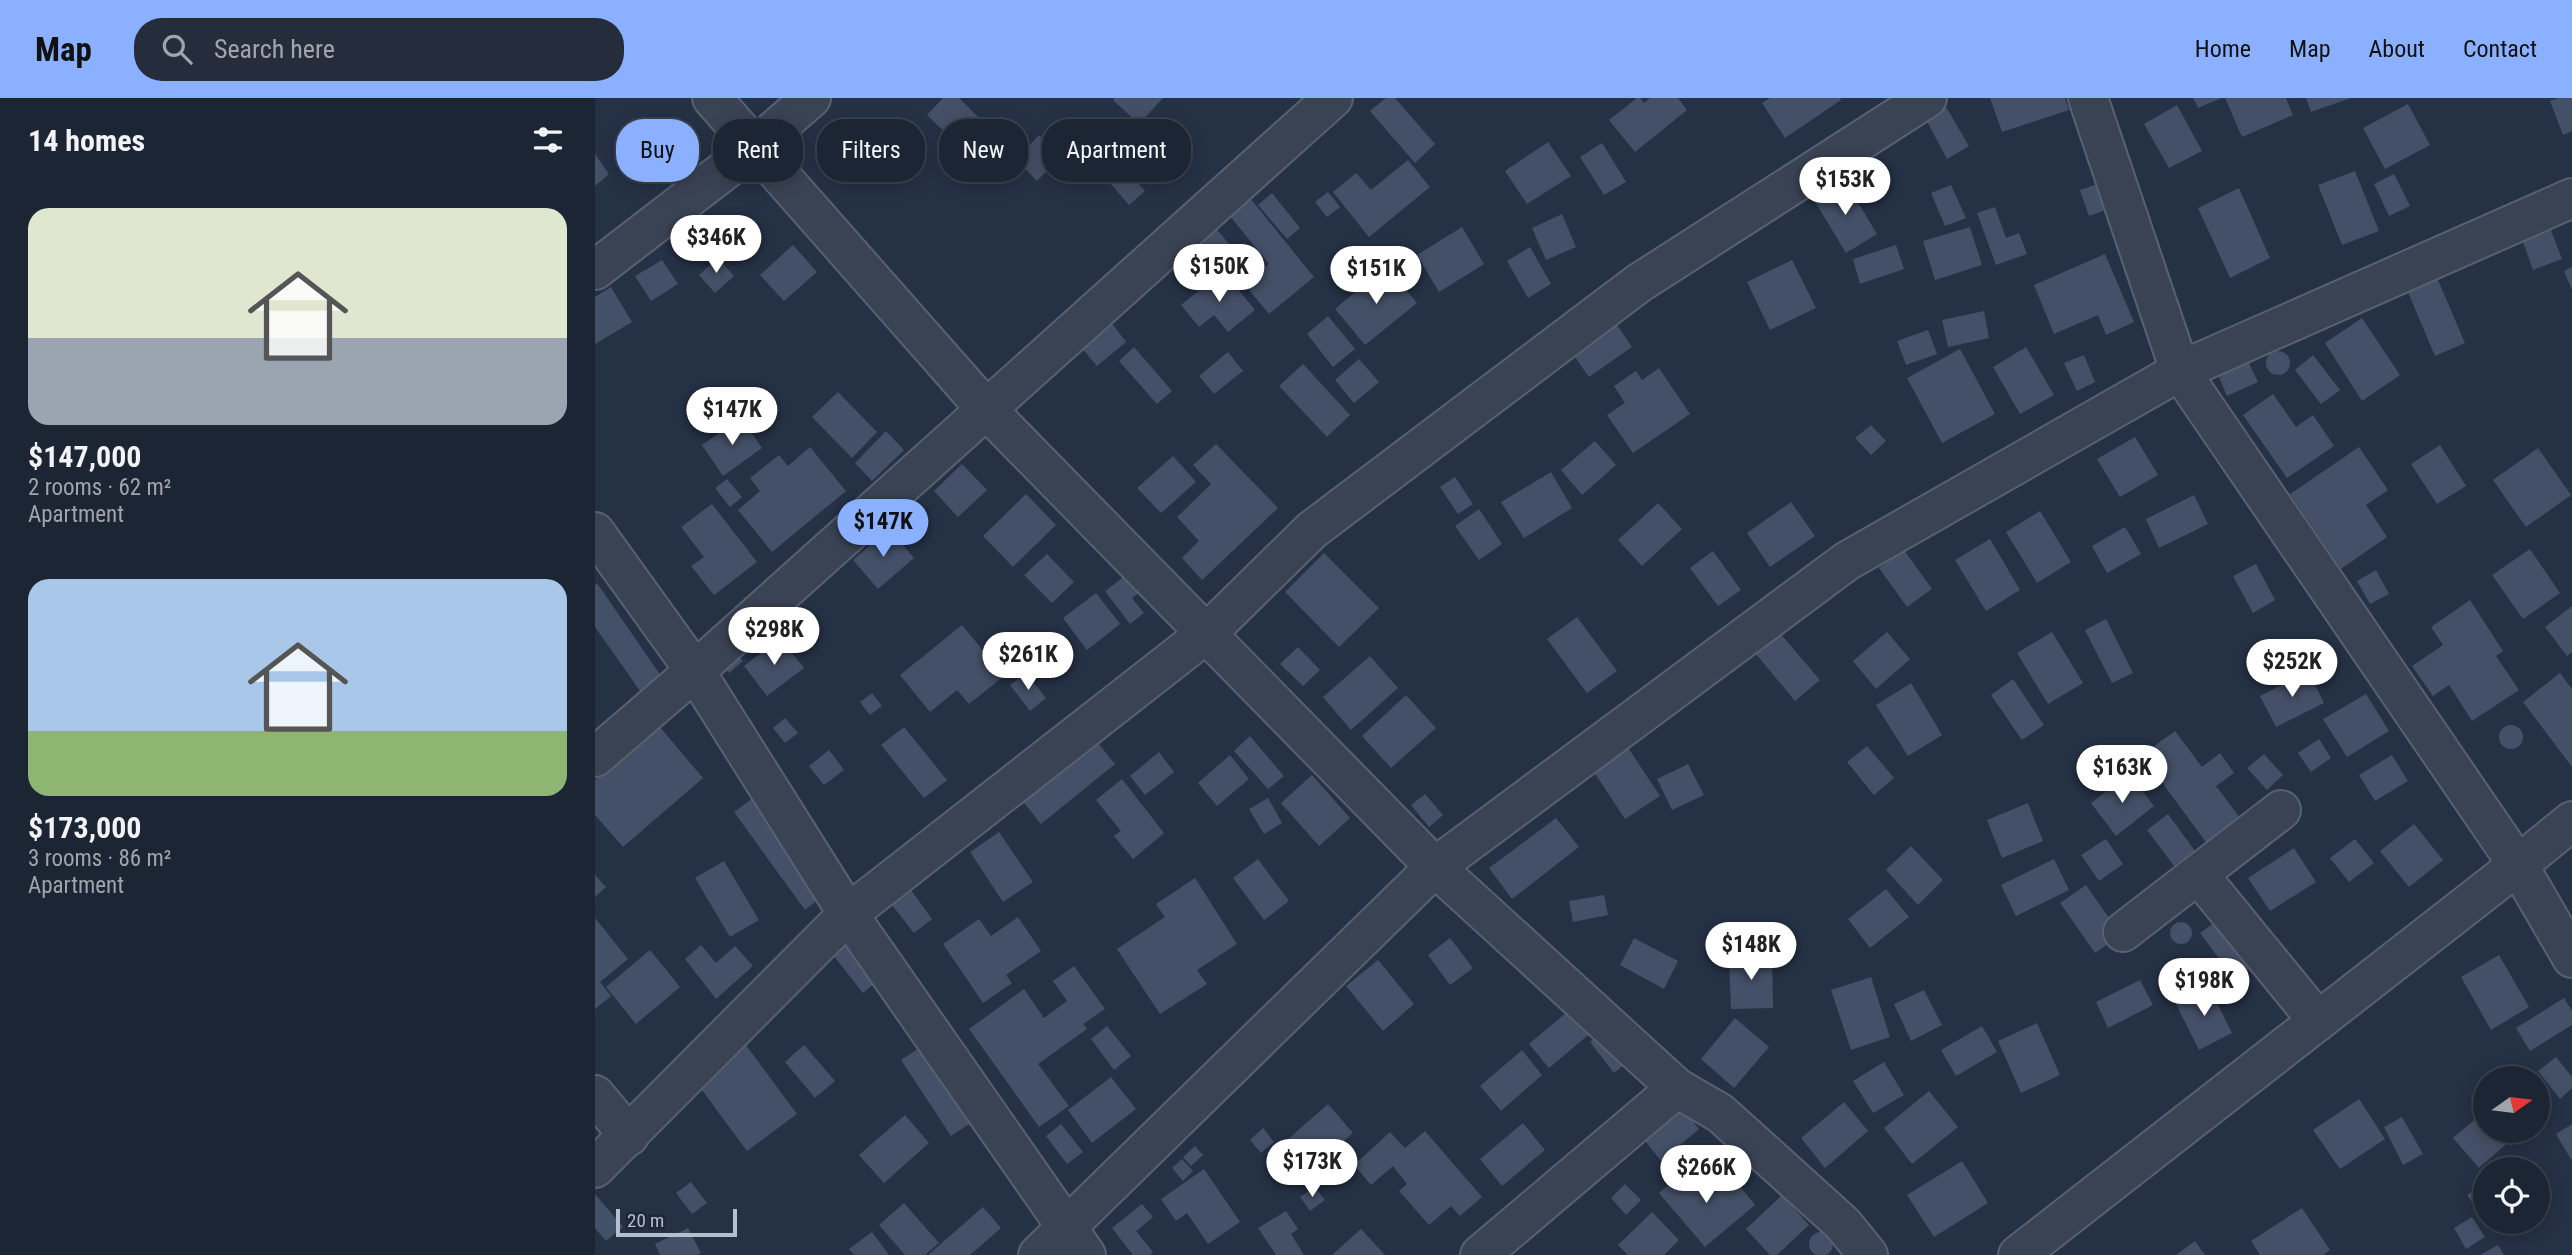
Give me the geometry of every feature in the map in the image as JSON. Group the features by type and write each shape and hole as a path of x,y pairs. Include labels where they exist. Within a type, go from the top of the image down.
{"street":[{"path":"712,98 730,119"},
{"path":"787,119 811,98"},
{"path":"595,757 695,671 1333,98"},
{"path":"595,1168 848,914 1207,633 1312,530 1639,283 1927,98"},
{"path":"2088,98 2180,371 2518,865 2572,958"},
{"path":"595,270 713,179"},
{"path":"786,182 986,409 1435,867 1677,1088 1720,1113 1843,1224 1868,1255"},
{"path":"1038,1255 1077,1242 1435,867 1847,561 2180,371 2572,198"},
{"path":"595,532 695,671 848,914 1077,1242"},
{"path":"2123,932 2281,810"},
{"path":"2018,1255 2572,821"},
{"path":"2198,874 2318,1021"},
{"path":"1480,1255 1677,1088"},
{"path":"595,1095 629,1136"}],"building":[{"path":"943,98 959,98 980,119 939,119 939,127 927,115"},
{"path":"1163,98 1144,119 1134,119 1113,100"},
{"path":"1386,98 1395,98 1435,144 1415,163 1370,111"},
{"path":"1637,98 1644,103 1650,98 1678,98 1687,110 1635,152 1609,120"},
{"path":"1770,98 1841,100 1785,138 1762,103"},
{"path":"1990,98 2065,98 2069,110 2002,132"},
{"path":"2193,98 2222,98 2198,108"},
{"path":"2225,98 2286,98 2293,115 2242,137"},
{"path":"2306,98 2351,98 2311,112"},
{"path":"2572,98 2572,131 2563,135 2550,101"},
{"path":"1942,100 1969,146 1947,159 1922,112"},
{"path":"2408,104 2430,145 2385,169 2363,128"},
{"path":"2177,105 2202,151 2169,168 2144,124"},
{"path":"1039,135 1042,138 1042,176 1037,181 1028,172 1028,146"},
{"path":"1548,142 1571,176 1527,204 1505,171"},
{"path":"1602,143 1626,182 1604,195 1580,157"},
{"path":"595,154 609,174 595,186"},
{"path":"1408,160 1430,187 1369,237 1333,192 1356,173 1371,190"},
{"path":"2355,171 2379,231 2342,245 2318,185"},
{"path":"2394,174 2410,206 2389,216 2374,184"},
{"path":"1845,181 1877,234 1846,253 1814,200"},
{"path":"2106,181 2114,207 2089,216 2080,190"},
{"path":"1137,182 1145,191 1129,205 1111,184"},
{"path":"1951,185 1966,218 1945,226 1931,193"},
{"path":"2239,188 2270,258 2230,278 2198,208"},
{"path":"1328,192 1340,207 1327,217 1315,202"},
{"path":"1272,193 1300,228 1287,239 1258,205"},
{"path":"1250,198 1314,277 1269,314 1244,284 1269,264 1229,215"},
{"path":"1995,207 2006,238 2019,233 2027,254 1996,265 1977,213"},
{"path":"1562,214 1576,247 1546,260 1532,228"},
{"path":"2545,214 2562,259 2533,270 2517,225"},
{"path":"1212,224 1238,254 1224,267 1198,237"},
{"path":"1462,227 1484,264 1439,292 1417,255"},
{"path":"1970,227 1982,265 1935,280 1923,241"},
{"path":"793,245 817,272 784,301 760,275"},
{"path":"1896,245 1904,269 1860,284 1853,259"},
{"path":"1530,247 1551,284 1528,298 1507,261"},
{"path":"2105,254 2134,322 2106,335 2098,315 2054,334 2034,285"},
{"path":"718,258 734,276 715,293 699,275"},
{"path":"662,260 678,284 651,301 635,276"},
{"path":"1792,260 1816,308 1770,330 1747,282"},
{"path":"1386,266 1417,303 1365,345 1335,309"},
{"path":"2572,267 2572,290 2564,271"},
{"path":"1223,271 1255,310 1228,332 1214,315 1199,327 1181,305"},
{"path":"2435,273 2465,343 2435,356 2405,285"},
{"path":"611,287 632,322 595,344 595,297"},
{"path":"1984,311 1989,338 1948,347 1942,320"},
{"path":"1328,316 1355,349 1333,367 1307,334"},
{"path":"2362,318 2400,375 2362,401 2325,343"},
{"path":"1111,322 1126,342 1097,366 1081,347"},
{"path":"1615,322 1632,347 1589,377 1572,353"},
{"path":"1928,330 1937,354 1906,365 1897,341"},
{"path":"1134,347 1172,391 1157,404 1119,361"},
{"path":"2026,347 2054,395 2020,414 1993,367"},
{"path":"1960,349 1995,414 1942,443 1907,378"},
{"path":"2278,351 2287,354 2290,363 2287,372 2278,375 2269,372 2266,363 2269,354"},
{"path":"1228,352 1243,371 1214,394 1199,376"},
{"path":"2084,355 2095,382 2077,391 2064,363"},
{"path":"2313,355 2340,390 2321,404 2295,370"},
{"path":"1359,359 1379,382 1354,403 1335,380"},
{"path":"2248,361 2258,382 2227,396 2218,375"},
{"path":"1303,364 1350,415 1327,437 1279,386"},
{"path":"1659,368 1690,414 1633,453 1607,415 1625,403 1614,386 1636,371 1642,380"},
{"path":"838,392 877,432 852,458 812,417"},
{"path":"2273,394 2296,427 2313,415 2334,446 2287,478 2243,415"},
{"path":"741,418 762,448 723,476 702,445"},
{"path":"1871,425 1886,441 1871,455 1855,438"},
{"path":"886,431 904,450 872,481 855,463"},
{"path":"2135,437 2158,475 2120,497 2097,459"},
{"path":"1595,441 1616,465 1582,495 1561,470"},
{"path":"1216,444 1278,508 1202,580 1182,558 1199,541 1177,517 1211,484 1193,465"},
{"path":"2440,445 2466,486 2437,504 2411,464"},
{"path":"810,447 846,491 772,552 738,510 760,491 750,478 779,455 788,466"},
{"path":"2359,447 2388,490 2366,505 2387,537 2341,569 2290,494"},
{"path":"2538,448 2571,495 2526,527 2493,480"},
{"path":"1173,456 1196,482 1161,513 1137,488"},
{"path":"962,464 987,490 958,517 934,491"},
{"path":"1551,472 1572,508 1524,538 1501,502"},
{"path":"1455,477 1473,504 1458,514 1440,487"},
{"path":"727,479 742,497 730,507 715,488"},
{"path":"1026,494 1056,525 1013,567 983,536"},
{"path":"2194,495 2208,524 2159,548 2146,519"},
{"path":"1791,502 1815,536 1770,567 1747,533"},
{"path":"1658,503 1682,529 1642,566 1618,540"},
{"path":"712,504 757,562 714,595 691,566 704,557 681,527"},
{"path":"1479,509 1502,544 1479,560 1455,526"},
{"path":"2040,511 2071,562 2037,583 2006,532"},
{"path":"2125,527 2141,554 2107,573 2092,546"},
{"path":"889,529 914,558 878,589 853,560"},
{"path":"1990,539 2020,590 1986,611 1955,560"},
{"path":"2530,549 2560,593 2523,619 2492,575"},
{"path":"1904,550 1932,589 1907,607 1879,568"},
{"path":"1713,551 1741,590 1718,606 1690,568"},
{"path":"1324,553 1379,608 1339,647 1285,592"},
{"path":"1047,554 1074,582 1052,603 1024,575"},
{"path":"2256,564 2275,600 2253,613 2233,576"},
{"path":"1133,570 1146,587 1132,598 1144,613 1130,624 1105,591"},
{"path":"2376,570 2389,594 2370,604 2357,581"},
{"path":"597,583 661,676 640,691 595,627"},
{"path":"1096,593 1120,624 1087,650 1063,618"},
{"path":"2470,600 2503,651 2496,656 2519,690 2472,721 2449,685 2433,696 2412,666 2443,645 2431,627"},
{"path":"2572,606 2572,652 2567,656 2545,627"},
{"path":"1577,617 1617,671 1587,693 1547,639"},
{"path":"2106,619 2133,673 2112,683 2085,630"},
{"path":"962,625 1004,676 969,704 957,690 930,712 900,675"},
{"path":"1779,632 1820,680 1795,701 1755,653"},
{"path":"1887,632 1910,659 1876,689 1853,661"},
{"path":"2052,632 2083,683 2048,704 2017,653"},
{"path":"1047,636 1065,659 1045,674 1027,652"},
{"path":"780,638 804,668 767,696 744,666"},
{"path":"1298,647 1320,670 1303,686 1280,664"},
{"path":"732,648 743,661 729,673 718,659"},
{"path":"1370,656 1398,688 1351,730 1323,697"},
{"path":"2308,671 2324,703 2276,727 2260,696"},
{"path":"1026,673 1046,698 1030,711 1010,685"},
{"path":"2560,673 2572,689 2572,767 2523,702"},
{"path":"2013,679 2044,725 2022,740 1991,695"},
{"path":"1911,683 1942,735 1908,756 1876,705"},
{"path":"872,693 882,706 870,715 860,702"},
{"path":"2366,694 2389,731 2347,757 2323,719"},
{"path":"1406,695 1436,728 1391,768 1362,736"},
{"path":"785,718 798,733 785,743 773,728"},
{"path":"2511,725 2520,728 2523,737 2520,746 2511,749 2502,746 2499,737 2502,728"},
{"path":"659,726 703,778 623,847 595,815 595,780"},
{"path":"904,727 947,780 924,798 881,745"},
{"path":"2175,731 2202,767 2220,753 2234,773 2216,786 2250,831 2216,856 2142,755"},
{"path":"1250,736 1284,776 1268,789 1234,751"},
{"path":"1094,738 1115,764 1041,824 1020,798"},
{"path":"2319,739 2331,758 2311,772 2298,753"},
{"path":"1627,746 1660,796 1625,819 1592,769"},
{"path":"1867,746 1894,778 1874,795 1847,762"},
{"path":"829,750 844,770 824,785 809,766"},
{"path":"1159,752 1174,772 1145,795 1130,776"},
{"path":"2264,754 2283,775 2267,790 2247,768"},
{"path":"1230,755 1249,779 1217,806 1198,783"},
{"path":"2392,755 2408,781 2375,801 2359,775"},
{"path":"1688,764 1704,795 1672,810 1657,779"},
{"path":"2129,774 2154,806 2116,836 2091,803"},
{"path":"1312,775 1350,818 1319,846 1281,803"},
{"path":"1122,779 1164,833 1133,859 1114,836 1121,831 1096,800"},
{"path":"1425,794 1443,815 1429,827 1411,805"},
{"path":"753,798 823,896 805,910 734,812"},
{"path":"1268,798 1282,823 1264,834 1249,809"},
{"path":"2028,803 2043,841 2002,858 1987,820"},
{"path":"2168,814 2195,851 2174,866 2147,830"},
{"path":"1556,818 1579,847 1512,899 1489,868"},
{"path":"2414,824 2443,860 2409,887 2380,851"},
{"path":"999,832 1033,882 1003,902 970,852"},
{"path":"2106,839 2123,864 2099,881 2081,855"},
{"path":"2355,839 2374,863 2349,882 2330,858"},
{"path":"1911,846 1943,880 1918,905 1886,870"},
{"path":"2294,848 2316,882 2270,911 2248,878"},
{"path":"1258,859 1289,901 1264,920 1233,878"},
{"path":"2054,859 2069,890 2016,916 2001,885"},
{"path":"724,861 759,920 730,937 695,878"},
{"path":"595,875 606,887 595,897"},
{"path":"1195,878 1237,944 1197,970 1207,984 1160,1014 1117,949 1165,917 1156,904"},
{"path":"2086,885 2121,935 2095,953 2060,903"},
{"path":"1886,889 1909,917 1870,948 1848,919"},
{"path":"911,890 932,919 914,933 892,905"},
{"path":"1604,895 1608,915 1573,922 1569,901"},
{"path":"2233,909 2267,955 2235,980 2200,933"},
{"path":"1018,917 1041,951 1006,975 1012,983 983,1003 943,944 979,919 991,936"},
{"path":"595,918 628,959 600,982 611,996 595,1009"},
{"path":"2181,922 2189,925 2192,933 2189,941 2181,944 2173,941 2170,933 2173,925"},
{"path":"844,931 881,978 863,993 826,946"},
{"path":"1450,938 1473,968 1450,985 1428,955"},
{"path":"1634,938 1678,961 1664,989 1620,965"},
{"path":"701,945 716,963 735,946 753,966 716,999 685,959"},
{"path":"650,950 680,987 636,1024 606,987"},
{"path":"1772,955 1773,1008 1731,1009 1729,956"},
{"path":"2499,955 2529,1007 2491,1030 2461,977"},
{"path":"1378,960 1414,1004 1383,1031 1346,986"},
{"path":"1074,966 1105,1009 1083,1024 1087,1029 1038,1064 1069,1106 1039,1127 969,1029 1024,989 1044,1018 1067,1001 1053,981"},
{"path":"1871,977 1890,1037 1851,1050 1831,990"},
{"path":"2140,980 2153,1005 2108,1028 2096,1002"},
{"path":"2209,987 2232,1033 2199,1050 2176,1004"},
{"path":"1924,990 1942,1025 1911,1041 1894,1004"},
{"path":"2564,998 2572,1011 2572,1025 2530,1051 2516,1028"},
{"path":"1573,1007 1593,1031 1549,1068 1529,1044"},
{"path":"1735,1018 1769,1047 1734,1088 1701,1059"},
{"path":"2037,1023 2060,1075 2021,1093 1998,1041"},
{"path":"1107,1026 1131,1056 1114,1070 1091,1039"},
{"path":"1982,1026 1997,1052 1956,1076 1941,1050"},
{"path":"1607,1028 1631,1059 1614,1073 1590,1042"},
{"path":"740,1037 797,1114 747,1151 690,1074"},
{"path":"804,1045 835,1081 815,1098 785,1062"},
{"path":"922,1046 972,1122 951,1136 901,1060"},
{"path":"1522,1050 1542,1075 1501,1111 1480,1086"},
{"path":"2556,1057 2572,1077 2572,1088 2560,1099 2550,1086 2550,1066 2544,1066"},
{"path":"1884,1062 1904,1095 1873,1113 1853,1081"},
{"path":"1111,1077 1136,1109 1092,1143 1068,1110"},
{"path":"1929,1091 1958,1127 1912,1164 1884,1128"},
{"path":"2359,1099 2385,1139 2340,1169 2313,1130"},
{"path":"1844,1102 1868,1131 1825,1168 1801,1138"},
{"path":"1678,1103 1699,1129 1661,1161 1640,1134"},
{"path":"1328,1104 1353,1133 1311,1169 1286,1141"},
{"path":"905,1115 929,1143 884,1183 859,1155"},
{"path":"2402,1117 2423,1154 2403,1165 2384,1127"},
{"path":"2473,1121 2473,1143 2507,1143 2491,1157 2473,1157 2473,1161 2453,1138"},
{"path":"1523,1123 1545,1150 1502,1186 1480,1159"},
{"path":"1061,1124 1083,1152 1067,1164 1046,1136"},
{"path":"2572,1124 2572,1161 2556,1134"},
{"path":"1263,1128 1274,1142 1261,1153 1250,1140"},
{"path":"1425,1131 1482,1197 1460,1216 1451,1206 1429,1225 1399,1191 1407,1184 1393,1166 1371,1185 1354,1165 1390,1132 1405,1148"},
{"path":"1195,1146 1203,1155 1191,1166 1183,1157"},
{"path":"1182,1159 1193,1171 1183,1181 1172,1168"},
{"path":"1962,1161 1988,1203 1934,1237 1907,1195"},
{"path":"1692,1166 1715,1193 1733,1178 1755,1205 1705,1247 1659,1193"},
{"path":"1204,1169 1240,1222 1208,1244 1187,1213 1176,1221 1161,1199"},
{"path":"691,1182 707,1203 692,1214 676,1193"},
{"path":"1625,1184 1641,1200 1626,1215 1611,1198"},
{"path":"1315,1187 1325,1200 1310,1211 1300,1197"},
{"path":"2473,1191 2473,1203 2467,1195"},
{"path":"595,1194 623,1227 606,1241 595,1228"},
{"path":"1782,1195 1809,1225 1777,1255 1770,1255 1746,1229"},
{"path":"904,1203 939,1243 925,1255 905,1255 879,1225"},
{"path":"1142,1204 1153,1217 1136,1231 1153,1252 1150,1255 1133,1255 1112,1228"},
{"path":"983,1207 1001,1228 970,1255 928,1255"},
{"path":"2302,1208 2330,1250 2323,1255 2260,1255 2251,1241"},
{"path":"1286,1211 1298,1229 1291,1234 1304,1255 1276,1255 1258,1228"},
{"path":"1652,1212 1679,1240 1664,1255 1628,1255 1618,1245"},
{"path":"2472,1217 2473,1234 2483,1234 2485,1237 2466,1249 2454,1228"},
{"path":"688,1228 701,1253 660,1255 655,1244"},
{"path":"1361,1229 1385,1255 1332,1255"},
{"path":"872,1232 889,1255 854,1255 849,1249"},
{"path":"1821,1232 1832,1239 1833,1244 1826,1255 1821,1256 1810,1249 1809,1244 1816,1233"},
{"path":"2195,1241 2205,1255 2176,1255"},
{"path":"2498,1245 2504,1255 2480,1255"}]}
